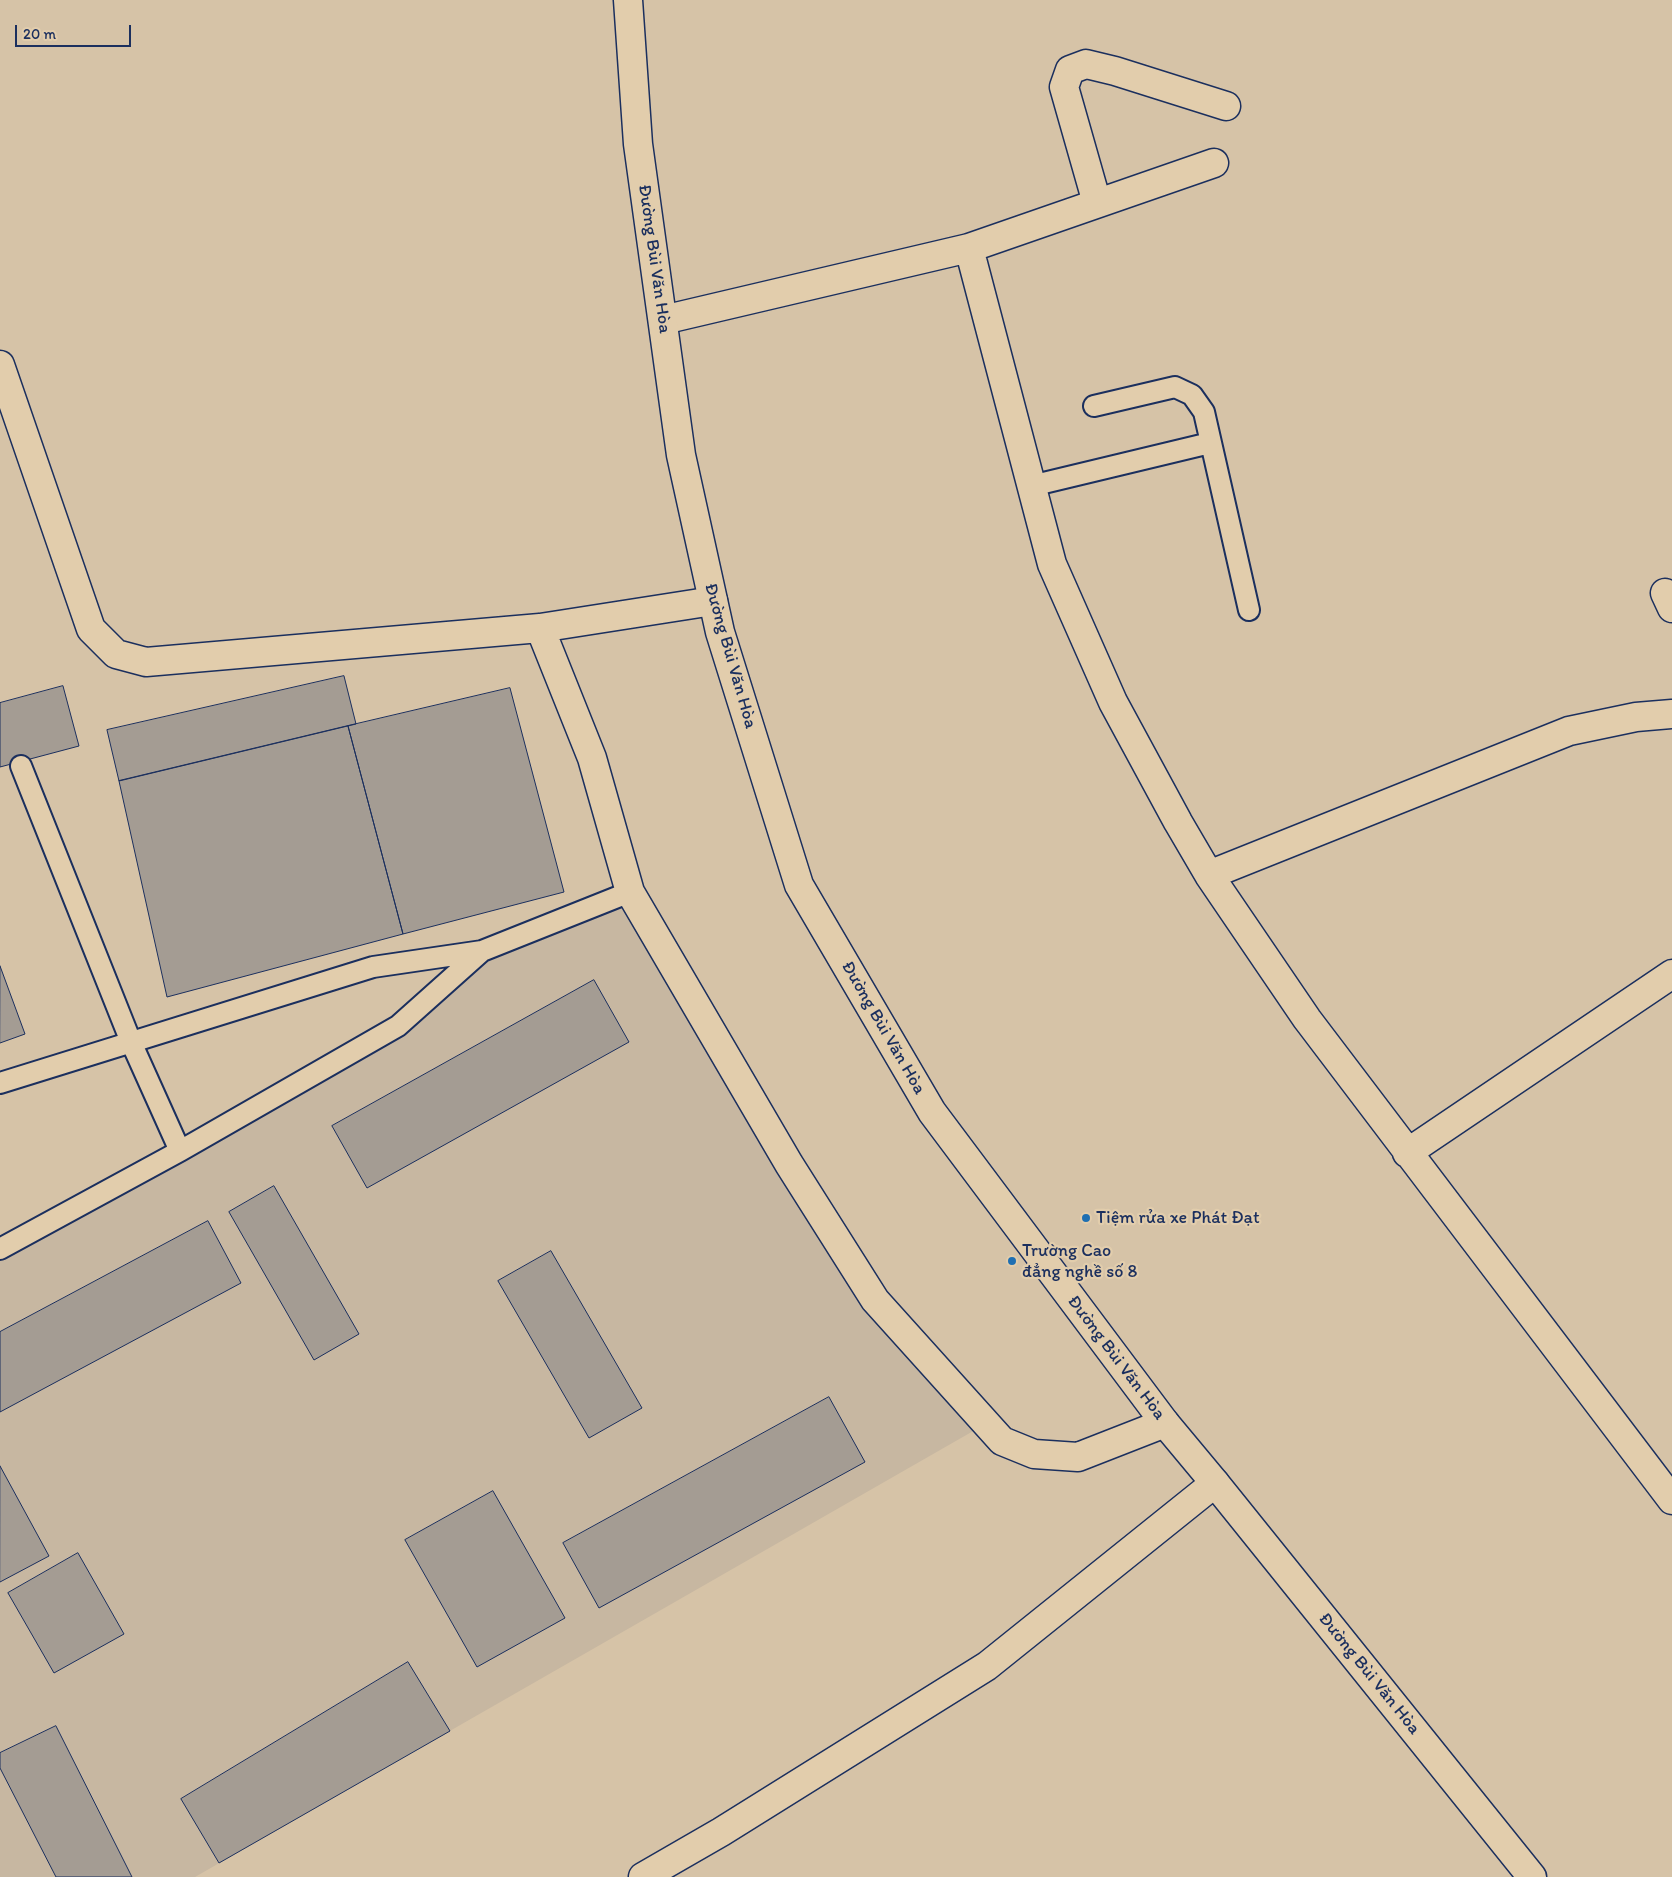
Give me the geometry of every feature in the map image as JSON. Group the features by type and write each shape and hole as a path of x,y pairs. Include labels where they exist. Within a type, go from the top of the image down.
{"street":[{"name":"Đường Bùi Văn Hòa","path":"628,0 638,144 681,455 720,632 799,885 932,1112 1165,1424 1215,1483 1532,1877"},
{"path":"1098,203 1064,87 1070,70 1086,64 1115,71 1226,106"},
{"path":"663,320 969,248 1214,162"},
{"path":"969,248 1052,564 1113,702 1178,822 1209,875 1307,1019 1672,1500"},
{"path":"0,365 91,629 116,654 146,662 540,628 713,601"},
{"path":"540,628 592,758 630,892 789,1164 875,1300 1002,1441 1034,1454 1078,1457 1165,1424"},
{"path":"1209,875 1569,731 1636,717 1672,714"},
{"path":"1407,1153 1672,974"},
{"path":"643,1877 721,1832 987,1666 1215,1483"}],"lane":[{"path":"1094,406 1175,387 1192,395 1204,412 1249,610"},
{"path":"1031,486 1210,443"},
{"path":"21,766 132,1042 180,1151"},
{"path":"0,1083 373,967 482,951 630,892"},
{"path":"0,1249 180,1151 398,1026 482,951"}],"shaded area":[{"path":"618,897 734,1097 865,1310 975,1430 195,1877 0,1877 0,1249 398,1026 482,951"}],"building":[{"path":"344,676 356,724 119,781 107,730"},
{"path":"63,686 79,746 0,767 0,703"},
{"path":"510,688 564,892 403,934 348,726"},
{"path":"348,726 403,934 167,997 119,781"},
{"path":"0,966 25,1034 0,1043"},
{"path":"594,980 629,1042 367,1188 332,1126"},
{"path":"274,1186 359,1334 314,1360 229,1212"},
{"path":"208,1221 241,1283 0,1412 0,1332"},
{"path":"551,1251 642,1408 589,1438 498,1281"},
{"path":"829,1397 865,1462 599,1608 563,1543"},
{"path":"0,1466 49,1556 0,1582"},
{"path":"493,1491 565,1618 477,1667 405,1540"},
{"path":"78,1553 124,1634 54,1673 8,1593"},
{"path":"408,1662 450,1731 219,1863 181,1799"},
{"path":"56,1726 132,1877 56,1877 0,1768 0,1753"}],"place":[{"name":"Tiệm rửa xe Phát Đạt","path":"1086,1218"},
{"name":"Trường Cao đẳng nghề số 8","path":"1012,1261"}]}
